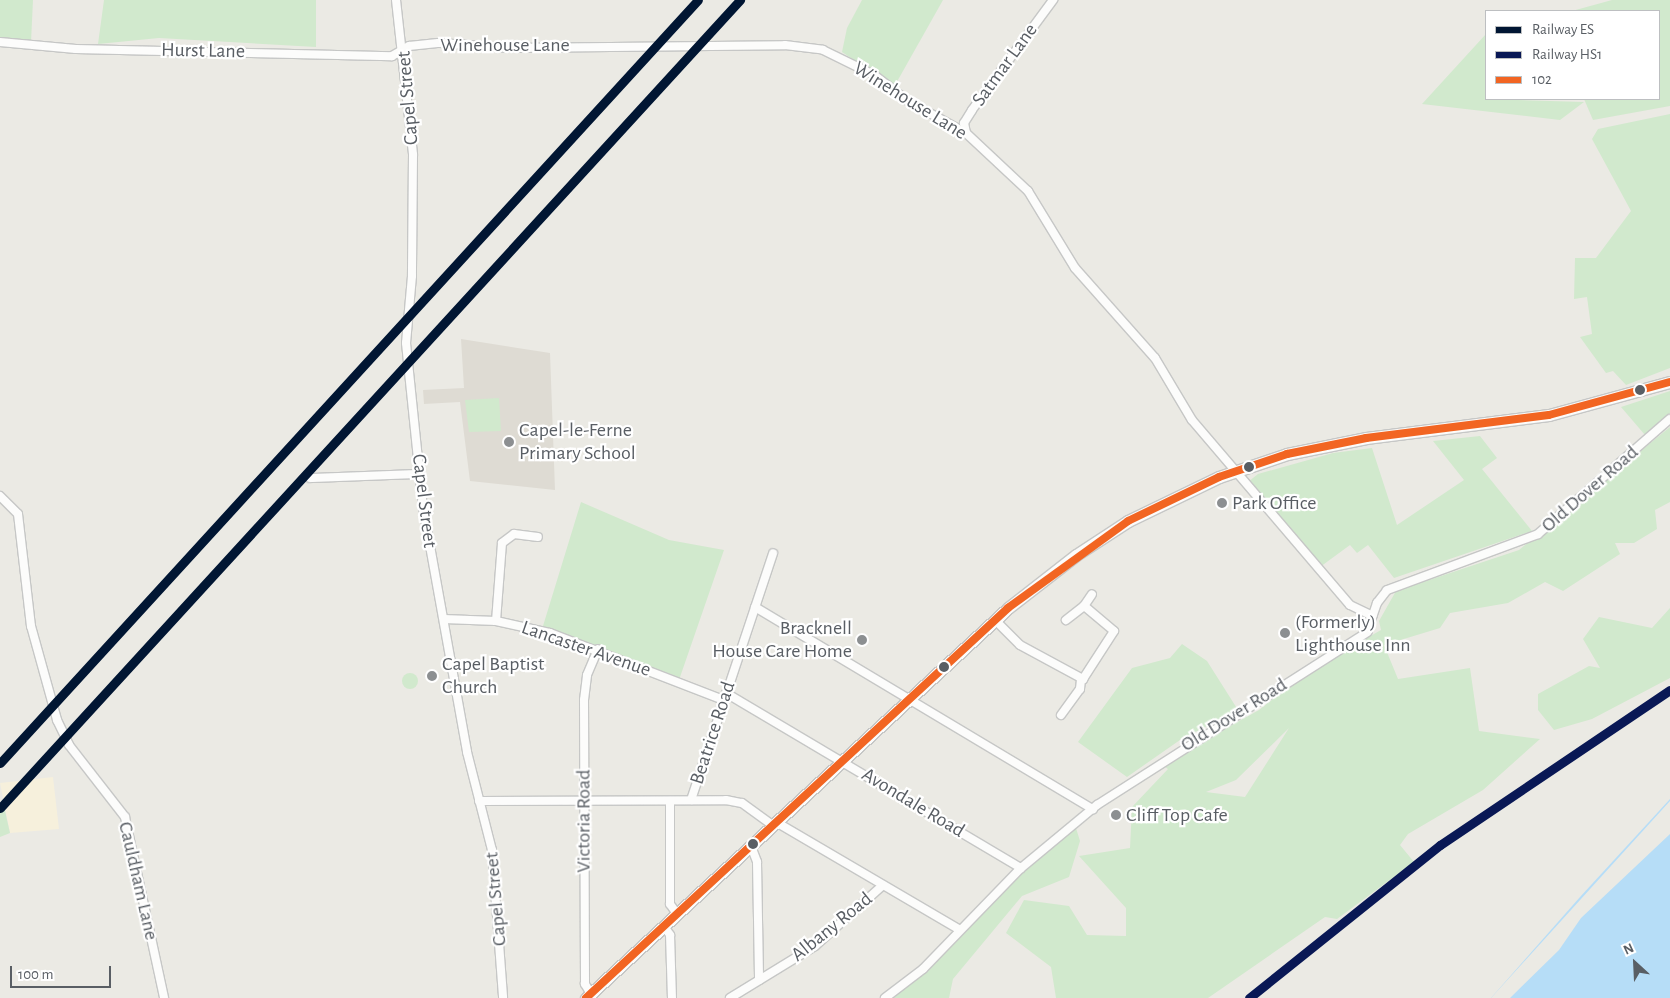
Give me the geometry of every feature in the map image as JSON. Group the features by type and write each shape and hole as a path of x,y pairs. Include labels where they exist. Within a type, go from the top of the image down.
{"main road":[{"path":"588,996 995,620 1052,572 1113,530 1236,470 1350,440 1572,411 1670,382"}],"street":[{"name":"Capel Street","path":"396,0 404,49 413,162 412,276 406,343 419,474 444,619 496,880 503,998"},
{"name":"Satmar Lane","path":"966,133 964,124 972,110 1054,0"},
{"name":"Hurst Lane","path":"0,42 76,48 392,56 404,49"},
{"name":"Winehouse Lane","path":"404,49 440,44 512,48 785,45 823,50 874,75 908,101 966,133 1028,192 1075,268 1156,358 1192,420 1350,605 1373,616"},
{"name":"Old Dover Road","path":"885,998 922,969 1021,868 1093,809 1160,761 1237,718 1312,664 1363,634 1381,597 1393,586 1490,554 1545,529 1670,419"},
{"path":"310,478 419,474"},
{"name":"Cauldham Lane","path":"0,496 18,514 31,626 56,720 68,745 125,817 164,998"},
{"path":"496,620 502,543 514,534 538,537"},
{"name":"Beatrice Road","path":"691,800 773,553"},
{"path":"1066,620 1084,606 1092,594"},
{"path":"1080,680 1091,673 1115,634 1084,606"},
{"path":"755,607 1093,809"},
{"name":"Lancaster Avenue","path":"444,619 496,620 598,649 725,697"},
{"path":"995,620 1020,645 1080,680"},
{"name":"Victoria Road","path":"588,996 585,984 583,801 585,686 598,649"},
{"path":"1061,715 1080,689 1080,680"},
{"name":"Avondale Road","path":"725,697 842,762 1021,868"},
{"path":"479,801 691,800 739,802 960,930"},
{"path":"670,801 670,904 677,914"},
{"path":"751,846 757,862 759,980"},
{"name":"Albany Road","path":"730,998 824,939 882,885"},
{"path":"664,926 670,935 672,998"}],"shaded area":[{"name":"Capel-le-Ferne Primary School","path":"461,339 550,353 555,490 470,481 460,402 424,404 423,390 464,388"},
{"path":"53,777 59,829 10,833 0,783"}],"green space":[{"path":"0,0 33,0 31,42 0,41"},
{"path":"104,0 316,0 316,47 159,38 98,44"},
{"path":"862,0 943,0 894,87 842,52 847,28"},
{"path":"1612,0 1670,0 1670,106 1593,120 1584,100 1660,100 1660,10 1576,10"},
{"path":"1485,35 1485,100 1584,102 1560,120 1422,104"},
{"path":"1670,114 1670,368 1626,385 1613,371 1606,373 1580,337 1592,334 1587,297 1574,299 1575,258 1596,258 1631,211 1592,139 1598,129"},
{"path":"1670,391 1670,413 1645,435 1621,407"},
{"path":"499,398 501,431 469,432 465,400"},
{"path":"1670,427 1670,502 1655,510 1657,529 1634,543 1615,543 1620,554 1563,591 1545,582 1508,603 1450,613 1440,628 1384,645 1398,679 1470,668 1479,731 1540,739 1483,790 1408,834 1400,845 1414,862 1337,919 1325,917 1208,998 1056,998 1051,967 1006,933 1024,900 1069,906 1087,935 1126,936 1126,908 1079,856 1130,848 1132,807 1168,769 1161,764 1259,710 1304,674 1381,630 1379,621 1396,591 1519,550","holes":["1289,728 1245,797 1206,792 1236,780"]},
{"path":"1480,436 1497,458 1482,469 1532,531 1394,578 1368,545 1357,553 1350,545 1320,567 1248,482 1258,474 1333,453 1372,448 1397,525 1464,480 1433,441"},
{"path":"581,502 669,540 724,550 679,680 543,626"},
{"path":"1670,608 1670,678 1592,719 1554,730 1538,710 1538,694 1589,666 1600,668 1583,639 1599,617 1652,628"},
{"path":"1182,644 1207,661 1238,710 1180,740 1127,777 1078,742 1132,668 1170,658"},
{"path":"407,673 413,673 418,678 416,687 407,689 402,684 402,678"},
{"path":"3,802 10,833 0,837 0,804"},
{"path":"1076,828 1080,841 1069,877 1022,896 953,979 949,998 894,998 1024,871"}],"water":[{"path":"1670,799 1670,998 1491,998 1580,897"}],"pier":[{"path":"1670,801 1670,834 1581,918 1559,950 1510,998 1491,998"}],"rail line":[{"name":"ES","path":"0,763 698,0"},
{"name":"ES","path":"0,808 740,0"},
{"name":"HS1","path":"1249,998 1440,845 1670,690"}],"transit line":[{"name":"102","path":"586,998 1008,608 1128,521 1219,477 1287,454 1366,438 1549,415 1670,382"}],"place":[{"name":"Capel-le-Ferne Primary School","path":"509,442"},
{"name":"Park Office","path":"1222,503"},
{"name":"(Formerly) Lighthouse Inn","path":"1285,633"},
{"name":"Bracknell House Care Home","path":"862,640"},
{"name":"Capel Baptist Church","path":"432,676"},
{"name":"Cliff Top Cafe","path":"1116,815"}]}
